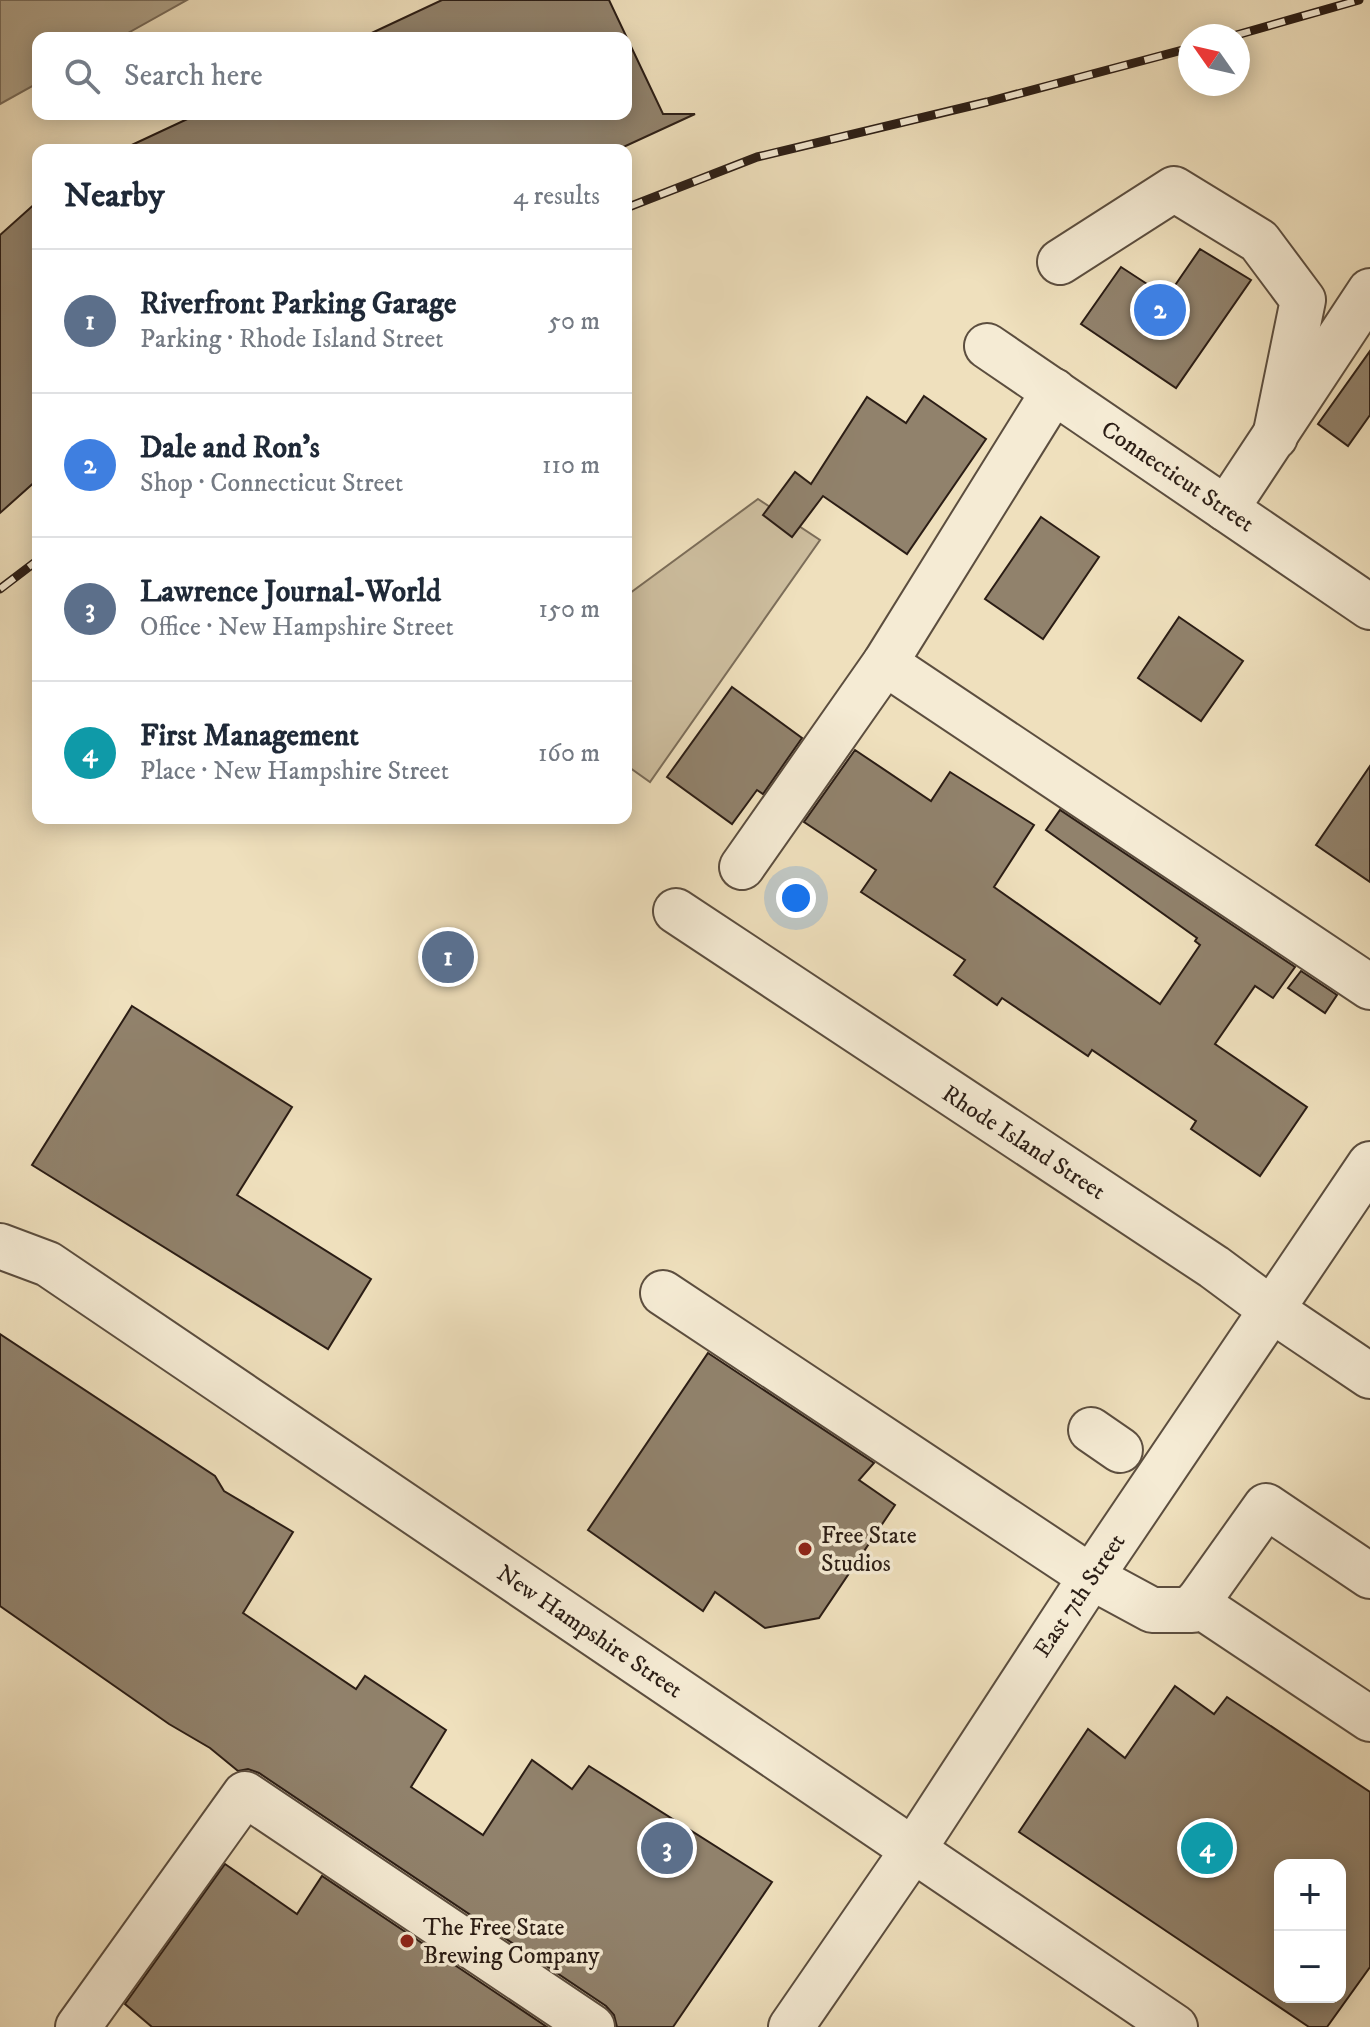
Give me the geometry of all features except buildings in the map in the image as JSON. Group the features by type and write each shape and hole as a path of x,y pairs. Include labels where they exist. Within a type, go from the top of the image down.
{"street":[{"path":"1060,262 1174,189 1259,241 1303,300 1275,437"},
{"path":"1226,509 1370,291"},
{"name":"Connecticut Street","path":"987,346 1370,607"},
{"path":"742,867 885,663 1054,391"},
{"path":"885,663 1370,987"},
{"name":"Rhode Island Street","path":"676,911 1214,1267 1370,1376"},
{"name":"East 7th Street","path":"791,2027 913,1850 1091,1577 1370,1164"},
{"name":"New Hampshire Street","path":"3,1253 48,1264 1175,2027"},
{"path":"663,1293 1091,1577 1152,1610 1192,1610 1266,1506 1370,1576"},
{"path":"1196,1603 1370,1719"},
{"path":"78,2027 245,1794 592,2027"}],"shaded area":[{"path":"0,0 187,0 130,32 32,32 32,86 0,104"},
{"path":"758,499 820,540 650,782 632,769 632,592"}],"railway":[{"path":"1250,31 1359,0"},
{"path":"632,206 757,157 987,102 1178,51"},
{"path":"0,589 32,565"}],"place":[{"name":"Dale and Ron's","path":"1160,310"},
{"name":"Riverfront Parking Garage","path":"448,957"},
{"name":"Free State Studios","path":"805,1549"},
{"name":"Lawrence Journal-World","path":"667,1848"},
{"name":"First Management","path":"1207,1848"},
{"name":"The Free State Brewing Company","path":"407,1941"}]}
